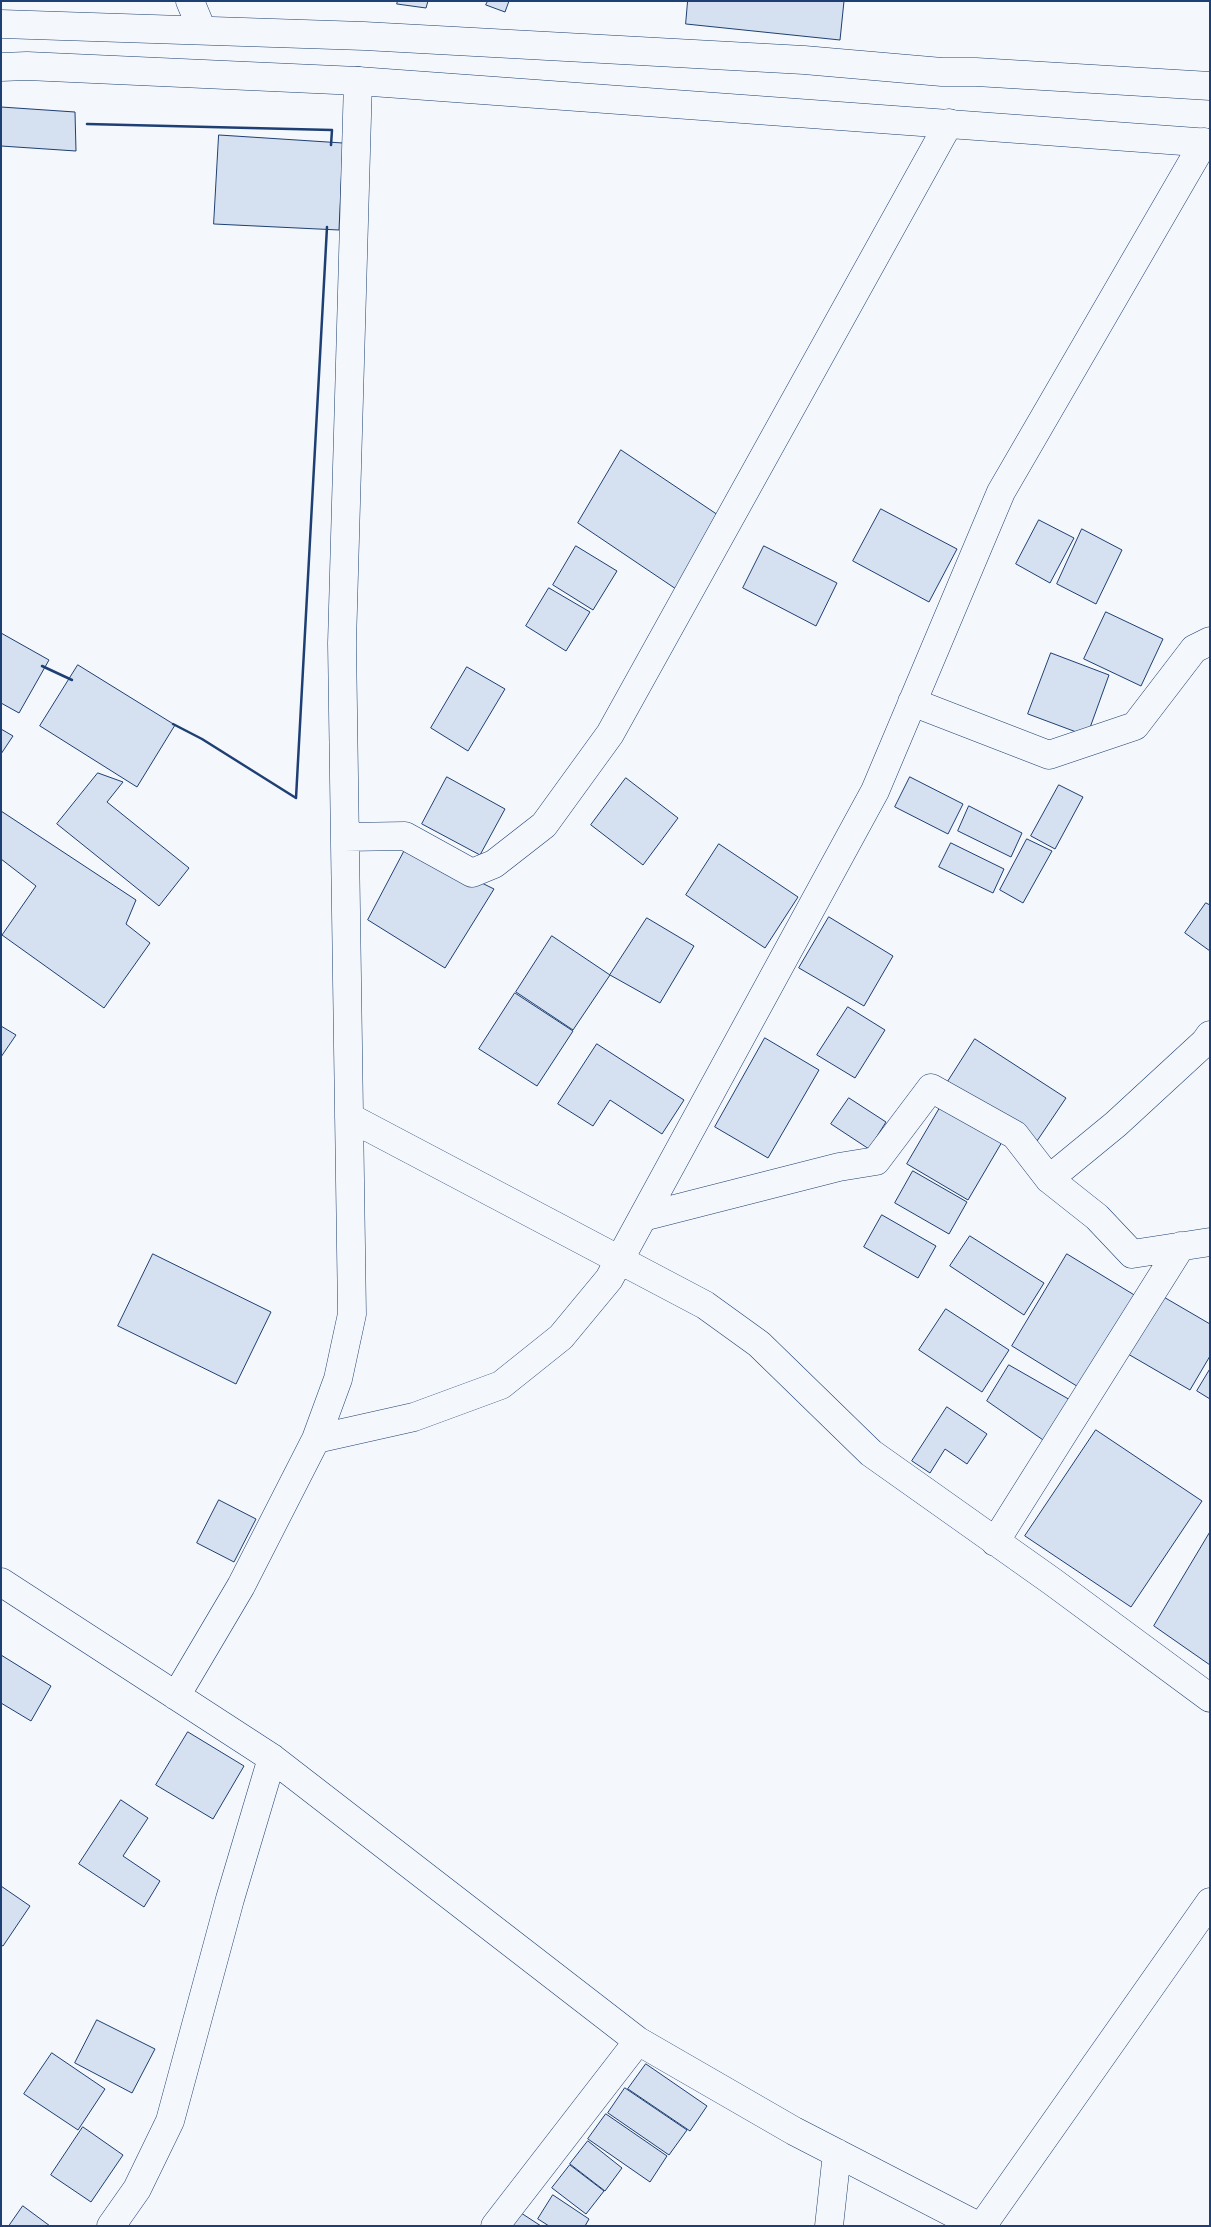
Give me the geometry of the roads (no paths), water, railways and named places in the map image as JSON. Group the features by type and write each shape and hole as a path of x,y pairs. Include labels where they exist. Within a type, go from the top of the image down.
{"street":[{"path":"190,1 202,30"},
{"path":"1,24 364,36 804,60 942,72 976,72 1210,86"},
{"path":"1,68 27,66 358,81 1207,142 1001,492 875,791 609,1279 561,1337 501,1385 414,1417 316,1439"},
{"path":"176,1696 241,1586 316,1439 338,1379 352,1314 342,643 358,81"},
{"path":"345,837 406,836 472,873 494,864 544,825 610,734 949,123"},
{"path":"912,702 1049,754 1135,726 1194,649 1210,641"},
{"path":"1049,1180 1116,1124 1205,1042 1210,1035"},
{"path":"643,1217 839,1167 876,1161 931,1088 1015,1135 1049,1180 1097,1217 1132,1254 1210,1242"},
{"path":"349,1117 705,1305 759,1344 871,1453 1210,1698"},
{"path":"995,1542 1181,1246"},
{"path":"1,1582 272,1758 638,2041 794,2131 978,2226"},
{"path":"110,2226 137,2189 170,2120 230,1899 272,1758"},
{"path":"982,2226 1210,1902"},
{"path":"495,2226 638,2041"},
{"path":"829,2226 837,2153"}]}
